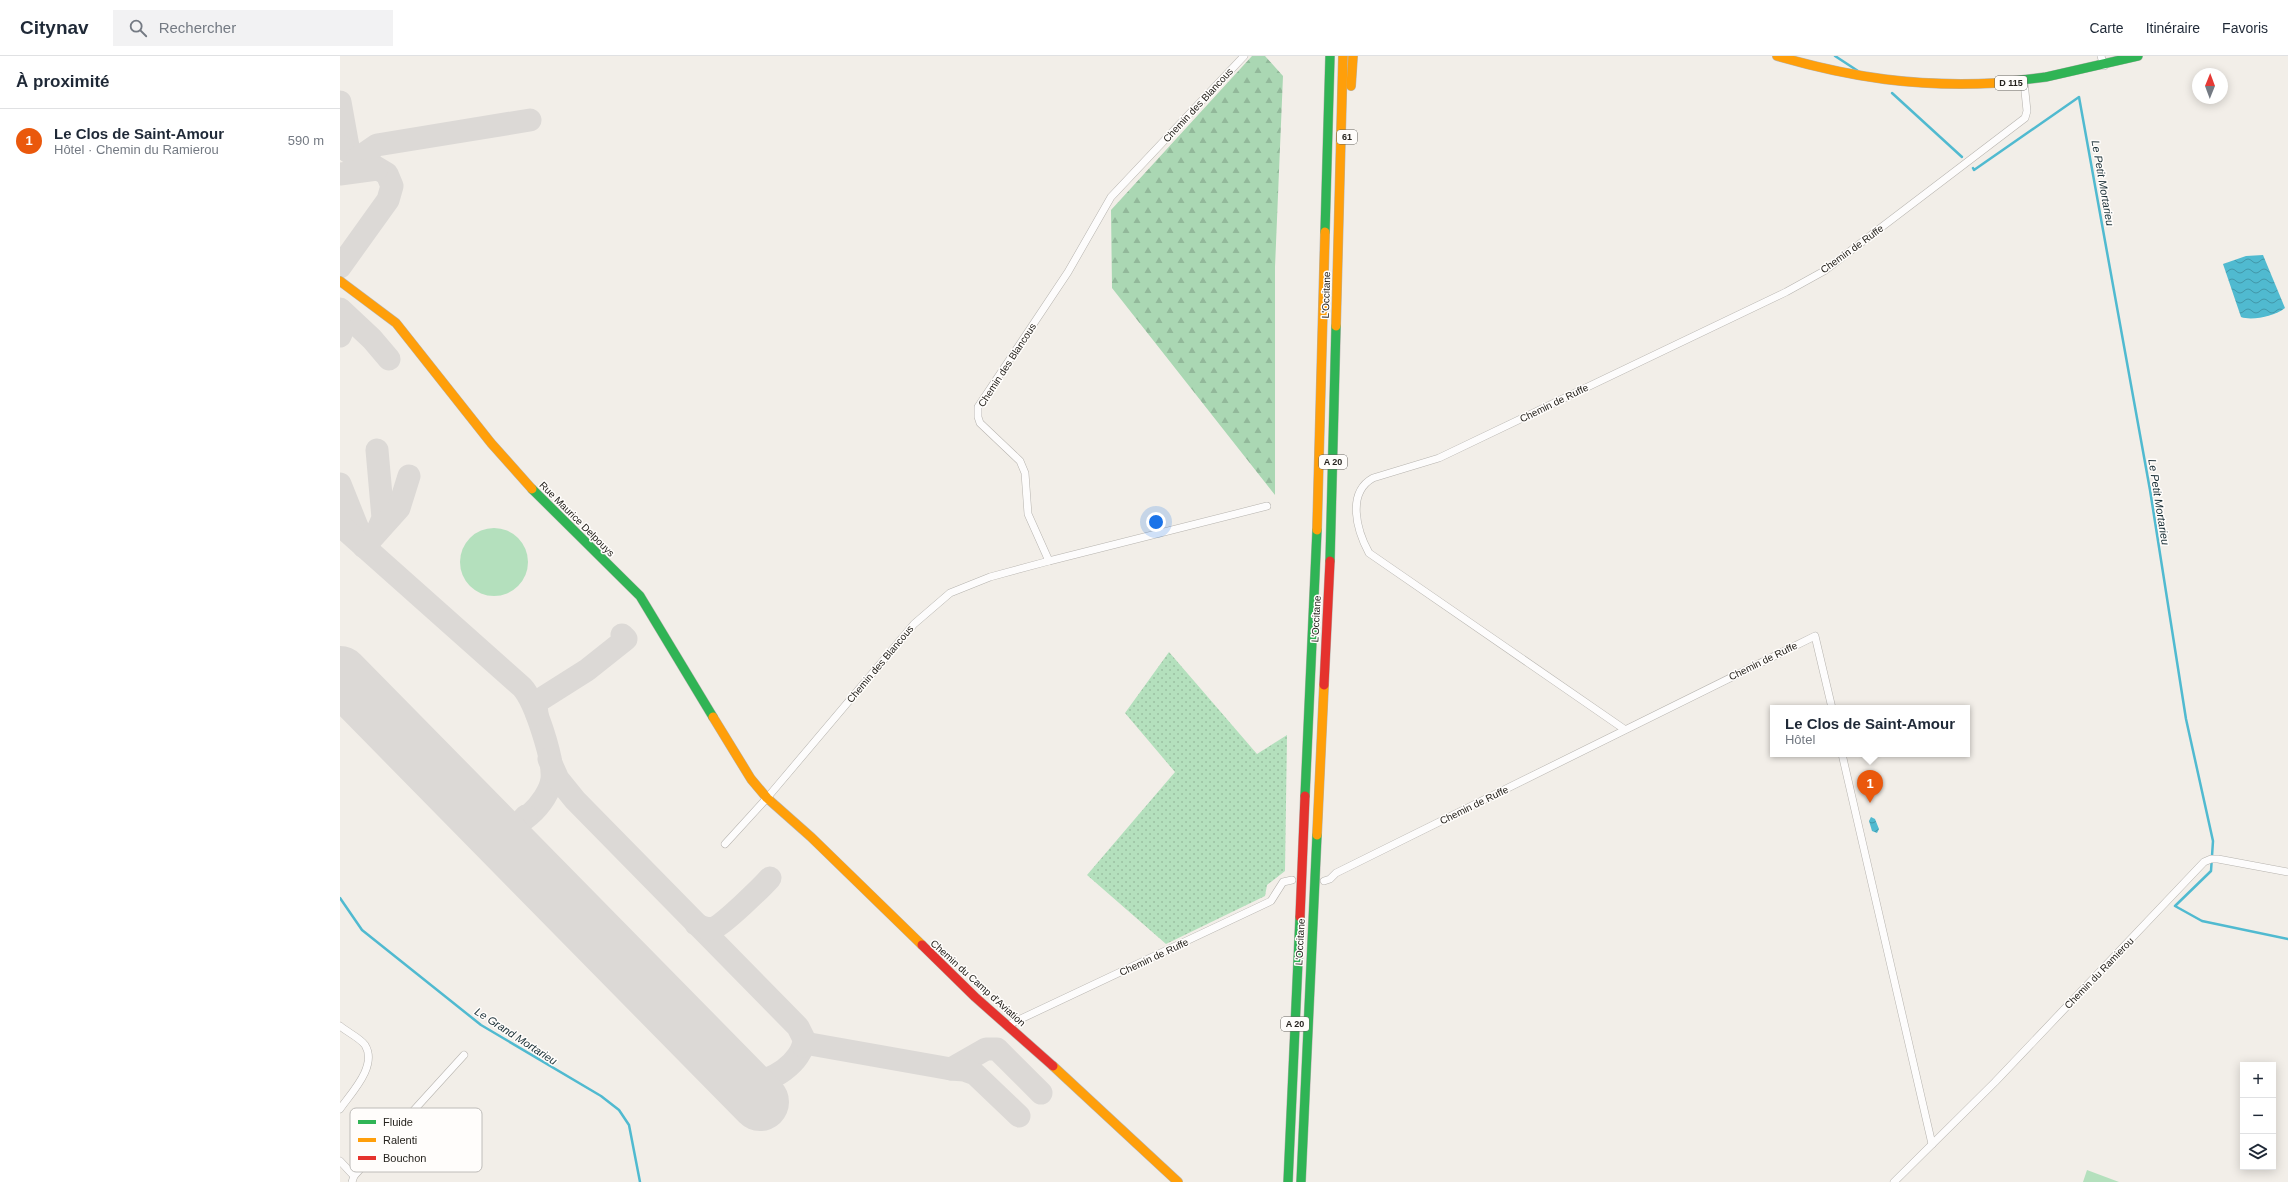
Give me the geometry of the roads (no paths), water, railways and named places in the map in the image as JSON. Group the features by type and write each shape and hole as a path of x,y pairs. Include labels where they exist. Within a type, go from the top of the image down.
{"main road":[{"name":"61","path":"1322,56 1327,187"},
{"name":"L'Occitane","path":"1288,1182 1317,553 1330,56"},
{"name":"L'Occitane","path":"1301,1182 1330,546 1340,218 1343,56"},
{"name":"61","path":"1340,218 1353,56"},
{"name":"D 115","path":"1777,56 1855,77 1914,85 1951,86 2024,82 2069,75 2138,56"},
{"name":"Rue Maurice Delpouys","path":"340,281 396,322 491,443 543,502 640,596 751,779 767,798"},
{"name":"Chemin du Camp d'Aviation","path":"767,798 811,837 975,997 1008,1025 1178,1182"}],"street":[{"name":"Chemin des Blancous","path":"725,844 767,798 914,624 950,593 990,577 1049,561 1028,514 1025,473 1020,461 980,424 978,408 1068,272 1111,197 1244,56"},
{"path":"2101,56 2104,66"},
{"name":"Chemin de Ruffe","path":"1624,729 1369,553 1361,539 1357,526 1357,499 1361,489 1367,481 1374,478 1439,458 1786,292 1824,271 2026,118 2028,111 2024,82"},
{"path":"1049,561 1266,506"},
{"name":"Chemin de Ruffe","path":"1324,881 1330,879 1336,873 1624,729 1815,636 1831,705"},
{"path":"1843,757 1932,1144"},
{"name":"Chemin du Ramierou","path":"1894,1182 2000,1077 2204,862 2212,858 2288,872"},
{"name":"Chemin de Ruffe","path":"1008,1025 1271,901 1283,882 1292,880"},
{"path":"340,1026 364,1044 368,1053 369,1062 340,1109"},
{"path":"417,1108 464,1055"},
{"path":"340,1161 353,1179"}],"water":[{"path":"2263,255 2285,308 2281,311 2263,317 2241,317 2223,264 2246,256"},
{"path":"1871,817 1875,819 1879,829 1877,833 1872,831 1869,821"}],"waterway":[{"name":"Le Petit Mortarieu","path":"1835,56 1858,71"},
{"name":"Le Petit Mortarieu","path":"1892,93 1962,157"},
{"name":"Le Petit Mortarieu","path":"1973,168 1974,170 2079,97 2150,490 2186,719 2213,841 2211,871 2175,906 2202,921 2288,939"},
{"name":"Le Grand Mortarieu","path":"340,898 362,930 481,1025 601,1096 619,1110 629,1125 640,1182"}],"place":[{"name":"Le Clos de Saint-Amour","path":"1870,803"}]}
